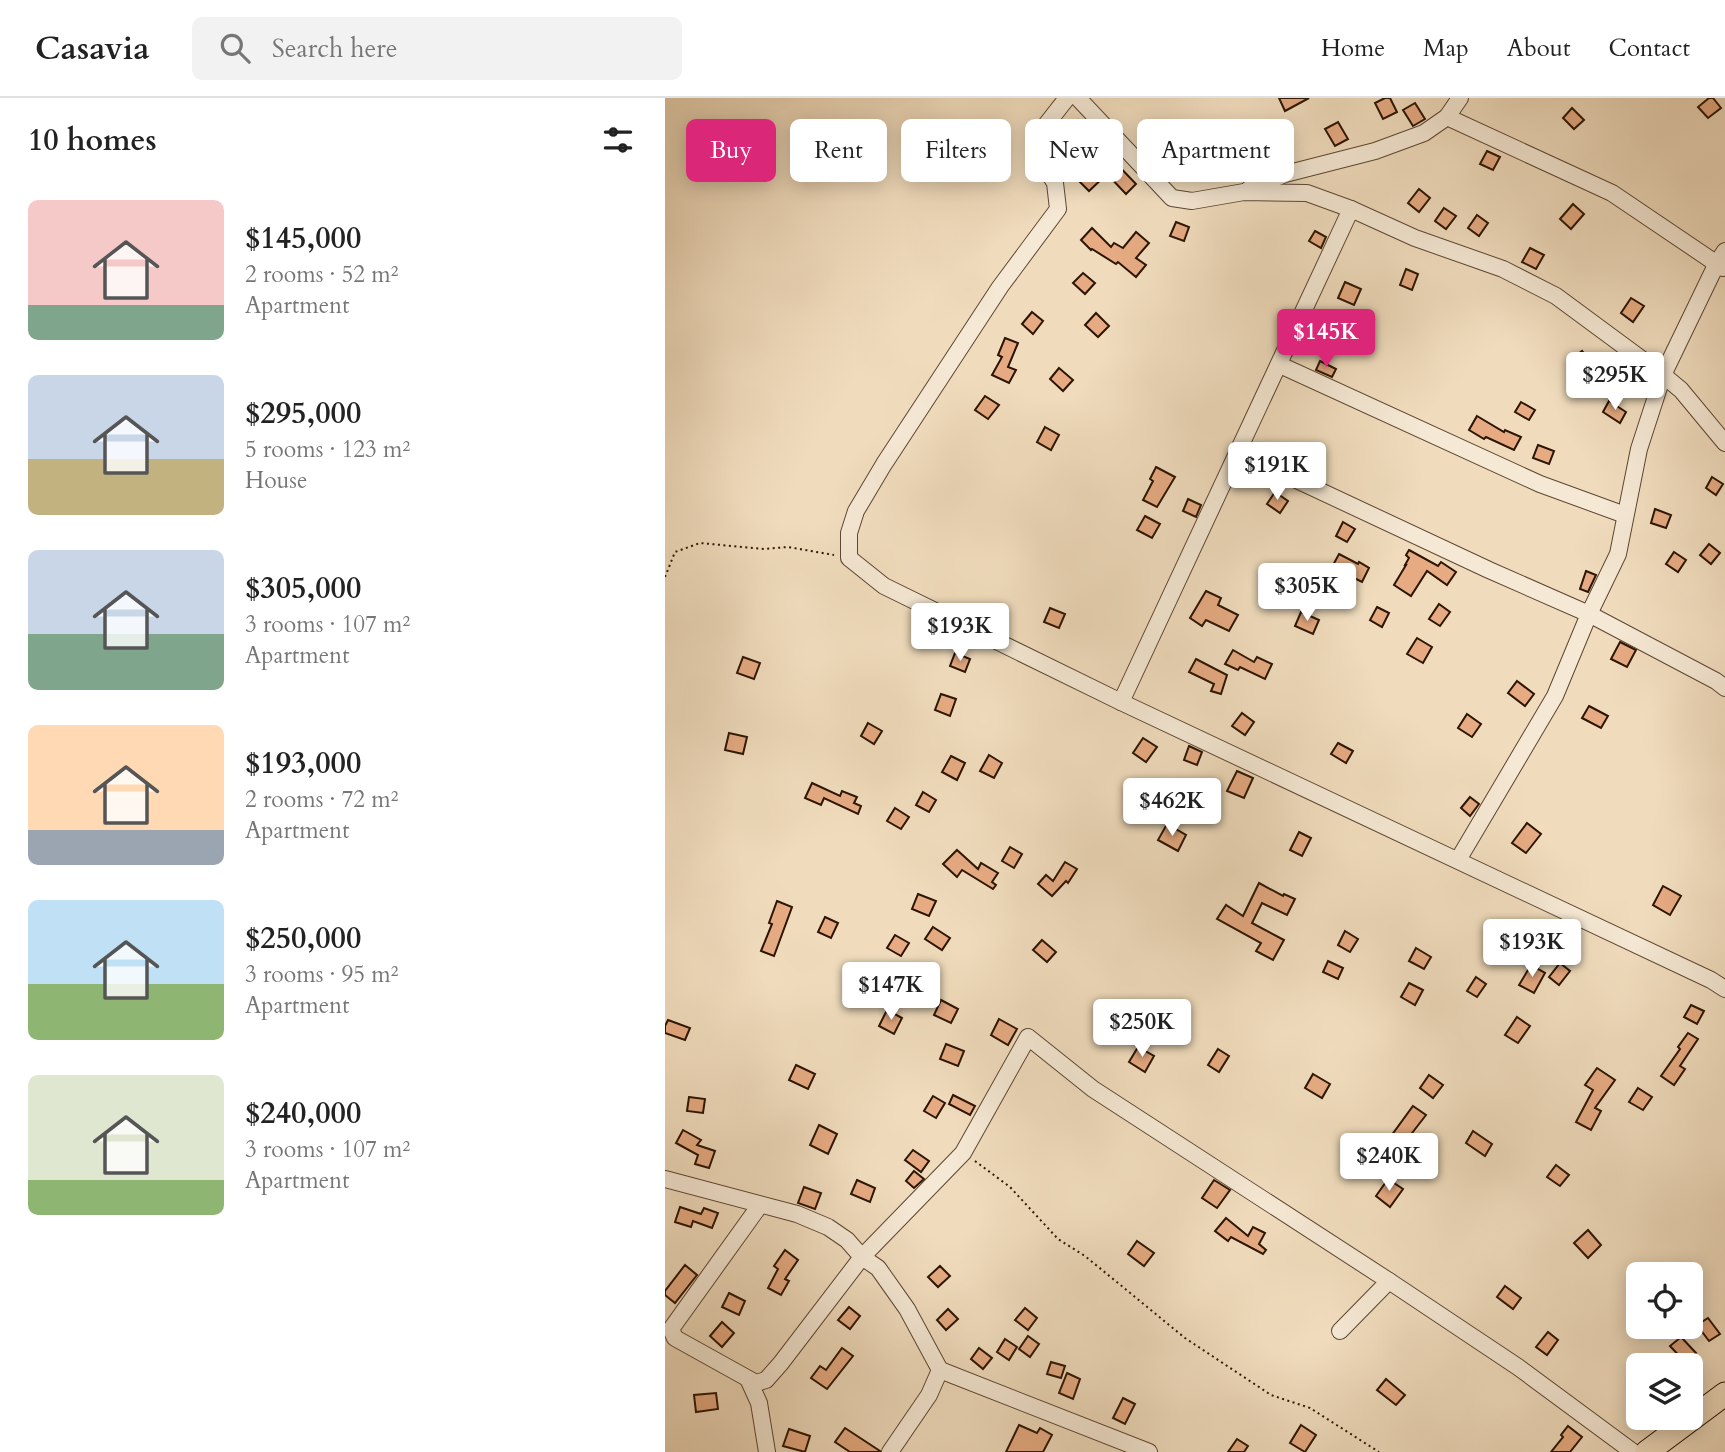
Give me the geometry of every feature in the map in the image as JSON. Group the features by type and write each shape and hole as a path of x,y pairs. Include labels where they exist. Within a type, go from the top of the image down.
{"highway":[{"path":"1647,1452 1725,1394"}],"street":[{"path":"1067,98 1038,135 1036,146 1039,158 1055,183 1058,209 1000,287 884,464 856,511 849,533 849,558 884,586 1121,702 1711,980 1725,989"},
{"path":"1078,98 1172,198 1192,201 1244,192 1307,194 1351,209 1415,238 1503,269 1556,296 1681,390 1725,443"},
{"path":"1244,192 1285,174 1375,151 1424,133 1447,117 1460,98"},
{"path":"1447,117 1612,193 1722,261 1663,375 1639,449 1618,554 1589,614 1555,696 1458,860"},
{"path":"1121,702 1351,209"},
{"path":"1280,365 1540,484 1625,515"},
{"path":"1239,453 1589,614 1725,688"},
{"path":"760,1205 671,1329 675,1338 756,1383 766,1380 781,1363 862,1257 963,1153 1028,1037 1093,1088 1518,1367 1633,1452"},
{"path":"665,1179 797,1214 828,1227 878,1268 907,1309 940,1370 1149,1452"},
{"path":"1340,1331 1389,1281"},
{"path":"890,1452 929,1395 940,1370"},
{"path":"749,1381 759,1403 767,1452"}],"path":[{"path":"665,577 675,552 700,543 764,549 787,547 849,558"},
{"path":"963,1153 1010,1187 1058,1239 1084,1256 1185,1338 1271,1395 1310,1408 1379,1452"}],"building":[{"path":"1279,98 1309,98 1285,111"},
{"path":"1390,98 1397,112 1383,119 1375,103"},
{"path":"1713,98 1721,108 1708,118 1698,107"},
{"path":"1415,103 1425,119 1413,126 1403,110"},
{"path":"1572,108 1584,120 1574,129 1563,118"},
{"path":"1338,122 1348,139 1335,146 1325,129"},
{"path":"1487,151 1500,157 1493,170 1480,164"},
{"path":"1123,170 1136,184 1126,194 1115,182 1123,182"},
{"path":"1080,182 1099,182 1089,191"},
{"path":"1419,189 1430,198 1419,212 1408,203"},
{"path":"1573,204 1584,214 1571,229 1560,219"},
{"path":"1444,208 1456,216 1446,229 1435,221"},
{"path":"1477,215 1488,223 1479,236 1468,228"},
{"path":"1176,222 1189,227 1184,241 1170,236"},
{"path":"1092,228 1111,247 1114,243 1123,248 1136,232 1149,243 1136,258 1146,265 1136,277 1118,262 1116,264 1091,250 1081,240"},
{"path":"1315,231 1326,237 1321,248 1309,241"},
{"path":"1530,248 1544,255 1536,269 1522,262"},
{"path":"1406,269 1418,274 1412,290 1400,285"},
{"path":"1083,273 1095,283 1085,294 1073,283"},
{"path":"1345,282 1361,289 1354,305 1338,298"},
{"path":"1631,298 1644,306 1633,322 1621,313"},
{"path":"1032,312 1043,321 1033,334 1022,324"},
{"path":"1096,313 1109,326 1098,337 1085,325"},
{"path":"1360,317 1374,320 1369,336 1356,332"},
{"path":"1005,338 1018,343 1008,367 1016,370 1009,383 992,375 1002,357 998,355"},
{"path":"1582,351 1591,362 1580,371 1571,360"},
{"path":"1320,361 1336,369 1332,377 1316,370"},
{"path":"1059,368 1073,380 1063,391 1050,379"},
{"path":"985,396 999,405 988,419 975,410"},
{"path":"1609,401 1626,412 1620,423 1603,412"},
{"path":"1521,402 1535,410 1529,420 1515,412"},
{"path":"1477,416 1504,432 1505,430 1521,437 1514,450 1486,437 1484,439 1469,430"},
{"path":"1045,427 1059,435 1051,450 1037,442"},
{"path":"1538,445 1554,451 1549,464 1533,458"},
{"path":"1156,467 1175,477 1157,507 1143,500 1153,481 1150,479"},
{"path":"1712,477 1723,484 1716,495 1706,488"},
{"path":"1275,492 1288,501 1280,513 1267,504"},
{"path":"1188,499 1201,505 1196,517 1183,511"},
{"path":"1655,509 1671,515 1666,528 1651,523"},
{"path":"1145,516 1160,524 1152,538 1137,530"},
{"path":"1343,522 1355,529 1347,542 1336,536"},
{"path":"1709,544 1720,553 1711,564 1700,555"},
{"path":"1409,550 1438,566 1441,562 1456,572 1447,585 1427,571 1411,596 1394,585 1409,558 1406,555"},
{"path":"1674,552 1686,560 1678,572 1666,564"},
{"path":"1339,554 1369,568 1362,582 1332,567"},
{"path":"1586,571 1596,575 1588,592 1580,589"},
{"path":"1206,591 1221,598 1218,605 1238,615 1229,631 1206,620 1202,626 1190,618"},
{"path":"1439,604 1450,612 1440,626 1429,619"},
{"path":"1377,607 1389,613 1382,627 1370,620"},
{"path":"1050,608 1065,614 1059,628 1044,622"},
{"path":"1301,612 1319,620 1313,634 1295,626"},
{"path":"1417,638 1432,647 1423,663 1407,654"},
{"path":"1620,642 1636,650 1627,667 1611,659"},
{"path":"1233,650 1254,662 1257,657 1272,664 1265,679 1240,667 1238,670 1225,664"},
{"path":"955,653 970,659 965,672 950,666"},
{"path":"743,657 760,663 754,679 737,673"},
{"path":"1196,659 1227,675 1221,694 1211,691 1214,684 1189,672"},
{"path":"1517,681 1534,694 1525,706 1508,693"},
{"path":"941,694 956,699 950,716 935,710"},
{"path":"1589,706 1608,716 1601,728 1582,718"},
{"path":"1242,713 1254,722 1245,735 1232,726"},
{"path":"1467,714 1481,724 1472,737 1458,728"},
{"path":"868,723 882,731 874,744 861,736"},
{"path":"729,733 747,737 743,754 725,750"},
{"path":"1143,738 1157,747 1146,762 1133,753"},
{"path":"1338,743 1353,751 1346,763 1331,754"},
{"path":"1189,746 1202,752 1197,765 1184,760"},
{"path":"989,755 1002,763 994,778 980,771"},
{"path":"951,756 965,763 957,780 942,772"},
{"path":"1237,771 1253,778 1244,798 1227,791"},
{"path":"812,783 840,796 842,791 857,797 854,803 861,806 858,814 824,798 821,805 805,798"},
{"path":"923,792 936,800 929,812 916,805"},
{"path":"1470,797 1479,804 1470,816 1461,808"},
{"path":"895,808 909,817 901,829 887,821"},
{"path":"1527,823 1541,834 1526,853 1512,843"},
{"path":"1167,824 1186,835 1178,851 1158,840"},
{"path":"1299,832 1311,838 1302,856 1290,850"},
{"path":"1010,847 1022,854 1014,868 1002,861"},
{"path":"957,850 978,869 981,863 998,873 992,882 996,885 993,889 962,870 957,877 943,864"},
{"path":"1065,862 1077,869 1068,883 1066,881 1052,896 1038,884 1046,875 1053,881"},
{"path":"1259,883 1283,896 1284,894 1295,899 1287,915 1262,903 1252,923 1284,940 1273,960 1256,951 1261,943 1217,919 1226,905 1243,916"},
{"path":"1663,886 1681,896 1670,915 1653,905"},
{"path":"918,894 936,901 929,916 912,909"},
{"path":"777,901 792,907 774,956 761,951 772,924 769,923"},
{"path":"825,917 838,923 831,938 818,932"},
{"path":"933,927 950,938 942,950 925,939"},
{"path":"1345,931 1358,939 1350,952 1338,945"},
{"path":"1536,932 1545,938 1535,952 1526,947"},
{"path":"895,935 909,943 901,956 887,948"},
{"path":"1042,940 1056,952 1047,962 1033,950"},
{"path":"1416,948 1431,957 1424,969 1409,961"},
{"path":"1328,961 1343,968 1338,979 1323,972"},
{"path":"1560,963 1570,971 1559,985 1549,977"},
{"path":"1531,965 1545,973 1534,993 1519,985"},
{"path":"1476,977 1486,984 1477,997 1467,991"},
{"path":"872,978 889,986 882,999 865,991"},
{"path":"1409,983 1423,990 1415,1005 1401,997"},
{"path":"941,1000 958,1009 951,1023 934,1015"},
{"path":"1691,1005 1704,1011 1697,1024 1684,1017"},
{"path":"887,1010 902,1018 894,1034 879,1026"},
{"path":"1517,1017 1530,1026 1518,1043 1505,1035"},
{"path":"999,1019 1017,1029 1008,1045 991,1035"},
{"path":"1163,1019 1177,1027 1170,1039 1156,1030"},
{"path":"668,1020 690,1028 685,1040 665,1033"},
{"path":"1688,1033 1698,1039 1680,1066 1685,1069 1674,1085 1661,1076"},
{"path":"946,1044 964,1051 958,1066 940,1059"},
{"path":"1138,1047 1154,1056 1145,1072 1129,1062"},
{"path":"1218,1049 1229,1056 1219,1072 1208,1065"},
{"path":"796,1065 815,1074 808,1089 789,1080"},
{"path":"1597,1068 1615,1080 1595,1108 1601,1111 1591,1130 1576,1122 1593,1090 1585,1085"},
{"path":"1313,1074 1330,1084 1322,1098 1305,1088"},
{"path":"1429,1075 1443,1085 1433,1098 1420,1088"},
{"path":"1638,1088 1652,1097 1643,1110 1629,1102"},
{"path":"953,1095 975,1106 970,1115 949,1104"},
{"path":"933,1096 945,1103 936,1118 924,1111"},
{"path":"689,1097 705,1099 703,1113 687,1111"},
{"path":"1413,1106 1426,1115 1400,1152 1386,1143"},
{"path":"819,1125 837,1134 828,1154 810,1145"},
{"path":"683,1130 701,1140 697,1145 715,1151 709,1168 695,1164 698,1155 676,1143"},
{"path":"1473,1131 1492,1144 1485,1156 1466,1143"},
{"path":"913,1150 929,1161 921,1172 905,1160"},
{"path":"1556,1165 1569,1175 1560,1186 1547,1177"},
{"path":"914,1171 924,1179 914,1188 906,1181"},
{"path":"1388,1179 1403,1189 1390,1207 1376,1196"},
{"path":"857,1180 875,1188 870,1202 851,1194"},
{"path":"1214,1180 1230,1190 1217,1208 1202,1198"},
{"path":"804,1187 821,1193 815,1209 798,1203"},
{"path":"680,1207 701,1214 704,1208 718,1213 712,1228 693,1221 691,1227 675,1222"},
{"path":"1226,1218 1248,1236 1253,1227 1265,1233 1259,1244 1266,1250 1263,1254 1231,1237 1228,1241 1215,1231"},
{"path":"1588,1230 1601,1245 1588,1258 1574,1243"},
{"path":"1137,1241 1154,1253 1144,1266 1128,1254"},
{"path":"785,1250 798,1260 785,1279 789,1281 781,1295 768,1288 778,1269 774,1266"},
{"path":"685,1265 697,1275 675,1303 665,1295 665,1291"},
{"path":"940,1266 950,1276 938,1287 928,1277"},
{"path":"1505,1286 1521,1298 1513,1309 1497,1297"},
{"path":"729,1293 745,1301 739,1315 722,1307"},
{"path":"849,1307 860,1316 850,1329 838,1320"},
{"path":"1025,1308 1037,1318 1028,1330 1015,1320"},
{"path":"948,1309 958,1319 946,1330 937,1320"},
{"path":"1708,1318 1720,1334 1709,1341 1703,1333 1703,1321"},
{"path":"722,1322 734,1333 722,1347 710,1336"},
{"path":"1548,1332 1558,1340 1547,1355 1536,1347"},
{"path":"1028,1336 1039,1344 1030,1357 1019,1349"},
{"path":"1005,1339 1017,1347 1009,1360 997,1352"},
{"path":"1683,1339 1696,1353 1677,1353 1670,1346"},
{"path":"842,1348 853,1356 827,1389 811,1378 820,1366 826,1370"},
{"path":"979,1348 992,1358 983,1369 971,1359"},
{"path":"1051,1362 1065,1366 1061,1378 1047,1374"},
{"path":"1067,1373 1080,1379 1073,1399 1059,1393"},
{"path":"1386,1379 1405,1395 1396,1405 1377,1390"},
{"path":"716,1393 718,1409 696,1412 694,1395"},
{"path":"1123,1398 1135,1404 1125,1424 1113,1418"},
{"path":"1019,1425 1037,1433 1040,1428 1052,1435 1043,1452 1006,1452"},
{"path":"1301,1425 1316,1435 1305,1452 1290,1443"},
{"path":"1568,1426 1582,1437 1570,1452 1551,1452 1563,1437 1561,1435"},
{"path":"845,1428 880,1452 850,1452 835,1442"},
{"path":"789,1429 810,1436 805,1452 783,1446"},
{"path":"1237,1439 1248,1446 1244,1452 1228,1452"}]}
